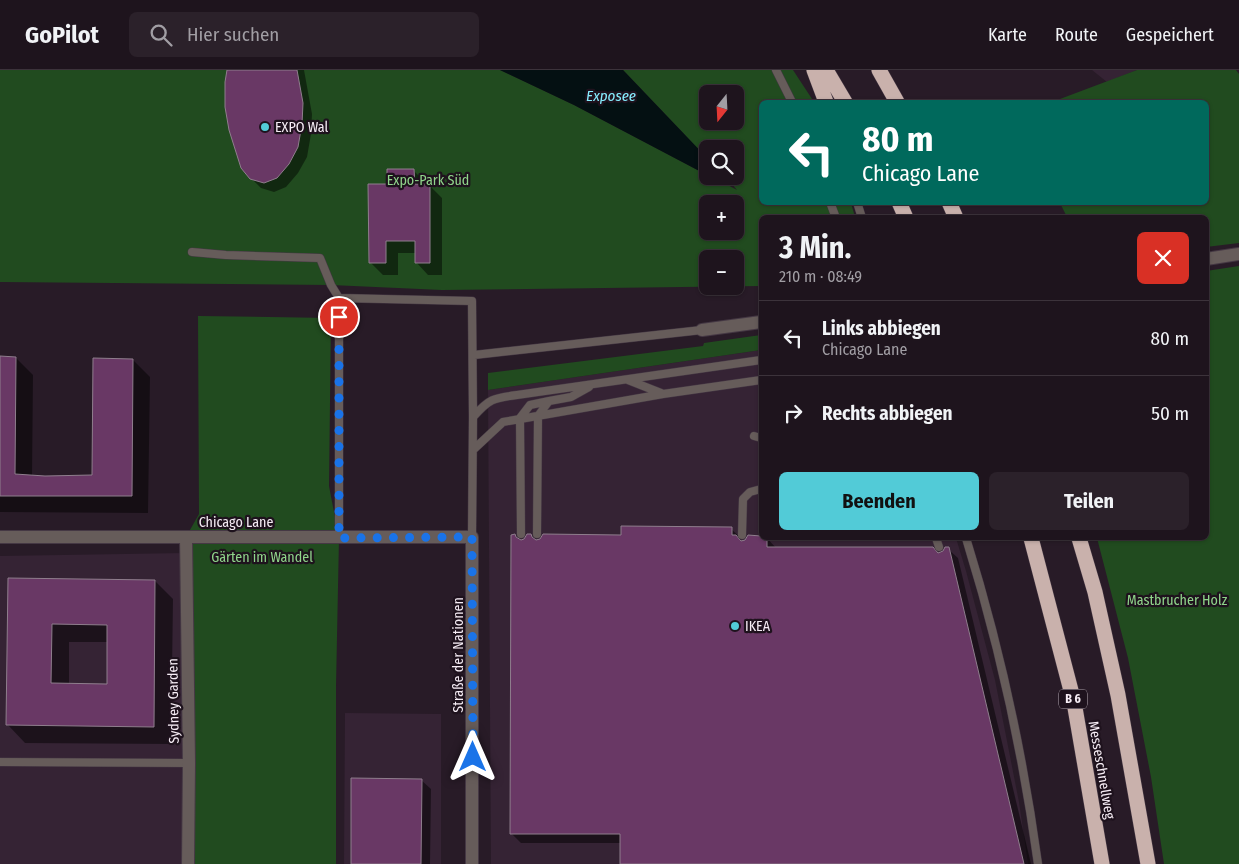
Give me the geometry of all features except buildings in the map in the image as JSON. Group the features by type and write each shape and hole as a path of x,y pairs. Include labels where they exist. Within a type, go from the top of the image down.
{"highway":[{"path":"814,70 825,100"},
{"path":"826,70 844,100"},
{"path":"879,70 896,100"},
{"name":"Messeschnellweg","path":"1032,540 1074,702 1102,864"},
{"path":"1080,540 1095,592 1118,695 1148,864"}],"street":[{"path":"1209,259 1239,254"},
{"path":"702,330 759,322"},
{"name":"Chicago Lane","path":"0,537 472,537"},
{"name":"Sydney Garden","path":"186,537 189,763 188,864"},
{"name":"Straße der Nationen","path":"472,537 472,864"}],"lane":[{"path":"776,70 791,100"},
{"path":"192,252 242,256 320,258 331,285 339,298 339,538"},
{"path":"339,298 472,301 474,354 472,537"},
{"path":"474,354 702,330"},
{"path":"473,417 485,403 500,397 759,360"},
{"path":"625,379 663,394"},
{"path":"474,449 503,422 663,394 759,380"},
{"path":"521,534 520,418 530,405 571,397 593,384"},
{"path":"537,534 538,416 548,401"},
{"path":"742,535 743,499 750,492 759,490"},
{"path":"937,540 939,548"},
{"path":"967,540 995,640 1010,708 1038,864"},
{"path":"0,762 189,763"}],"shaded area":[{"path":"1092,70 1137,70 1107,82"},
{"name":"IKEA","path":"759,350 759,540 957,540 995,680 1019,802 1028,864 491,864 488,390"},
{"path":"186,553 188,864 0,864 0,556"},
{"path":"345,713 441,714 441,864 344,864"}],"green space":[{"name":"Expo-Park Süd","path":"0,70 500,70 574,105 699,171 699,185 728,185 737,190 733,185 744,185 744,140 699,140 699,150 623,70 793,70 813,100 759,100 759,205 852,205 854,215 759,215 759,286 744,286 744,250 699,250 699,287 442,290 331,285 0,282"},
{"path":"1137,70 1236,70 1239,74 1239,243 1209,247 1209,215 1066,215 1061,205 1209,205 1209,100 1057,100"},
{"name":"Mastbrucher Holz","path":"1239,266 1239,864 1164,864 1151,777 1128,658 1098,540 1209,540 1209,271"},
{"name":"Gärten im Wandel","path":"198,316 331,318 329,486 339,538 336,686 336,864 188,864 186,537 199,514"},
{"path":"759,335 759,350 488,390 488,373 703,346 704,343"}],"water":[{"name":"Exposee","path":"500,70 623,70 699,150 699,171 574,105"}],"place":[{"name":"EXPO Wal","path":"265,127"},
{"name":"IKEA","path":"735,626"}],"route":[{"path":"339,317 339,538 472,537 473,757"}]}
